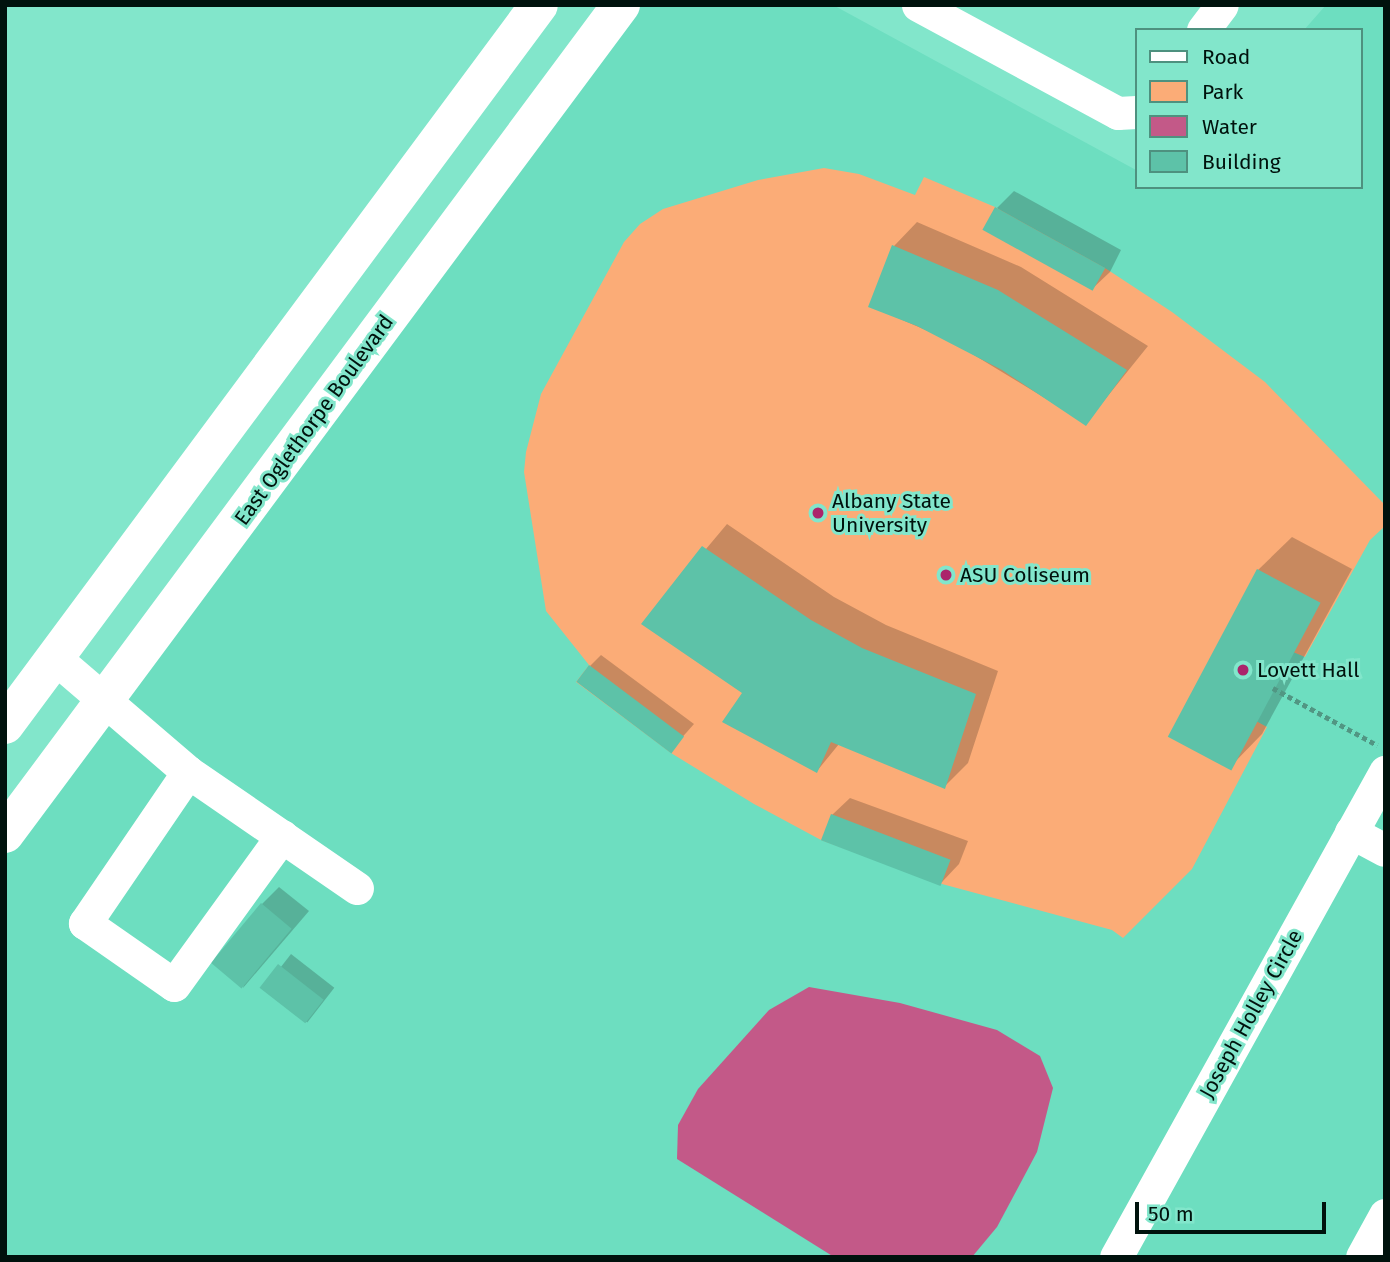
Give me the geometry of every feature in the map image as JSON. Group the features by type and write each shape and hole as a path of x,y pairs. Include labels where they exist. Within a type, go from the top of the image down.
{"main road":[{"path":"5,724 539,5"},
{"name":"East Oglethorpe Boulevard","path":"5,834 621,5"}],"street":[{"path":"918,5 1118,113 1134,112"},
{"path":"1205,28 1222,5"},
{"path":"55,657 188,772 357,888"},
{"path":"188,772 85,923 174,985 282,836"},
{"name":"Joseph Holley Circle","path":"1116,1257 1385,772"},
{"path":"1351,832 1385,850"},
{"path":"1362,1257 1385,1215"}],"path":[{"path":"1273,688 1385,750"}],"shaded area":[{"name":"Albany State University","path":"635,5 833,5 1134,169 1134,189 1362,189 1362,28 1306,28 1326,5 1385,5 1385,1257 5,1257 5,840"}],"green space":[{"name":"ASU Coliseum","path":"824,168 859,174 915,195 924,177 995,207 1105,268 1172,312 1265,382 1385,505 1385,526 1370,540 1305,657 1293,652 1256,721 1267,727 1192,869 1123,938 1112,930 942,884 821,840 754,804 671,753 576,682 589,665 546,611 524,472 526,452 541,394 624,242 640,224 663,209 758,180"}],"water":[{"path":"809,987 900,1003 997,1030 1040,1056 1053,1088 1037,1152 997,1227 972,1257 834,1257 677,1159 678,1125 698,1089 769,1010"}],"building":[{"path":"995,207 1105,268 1093,291 982,230"},
{"path":"892,245 998,290 1127,370 1086,426 1002,370 917,326 868,307"},
{"path":"702,546 811,620 862,648 976,694 945,789 831,742 817,773 722,722 742,693 641,624"},
{"name":"Lovett Hall","path":"1257,569 1321,603 1231,771 1168,737"},
{"path":"589,665 684,737 671,753 576,682"},
{"path":"831,814 950,860 940,886 821,840"},
{"path":"261,903 292,929 242,988 211,963"},
{"path":"278,964 324,1000 305,1023 260,988"}],"place":[{"name":"Albany State University","path":"818,513"},
{"name":"ASU Coliseum","path":"946,575"},
{"name":"Lovett Hall","path":"1243,670"}]}
